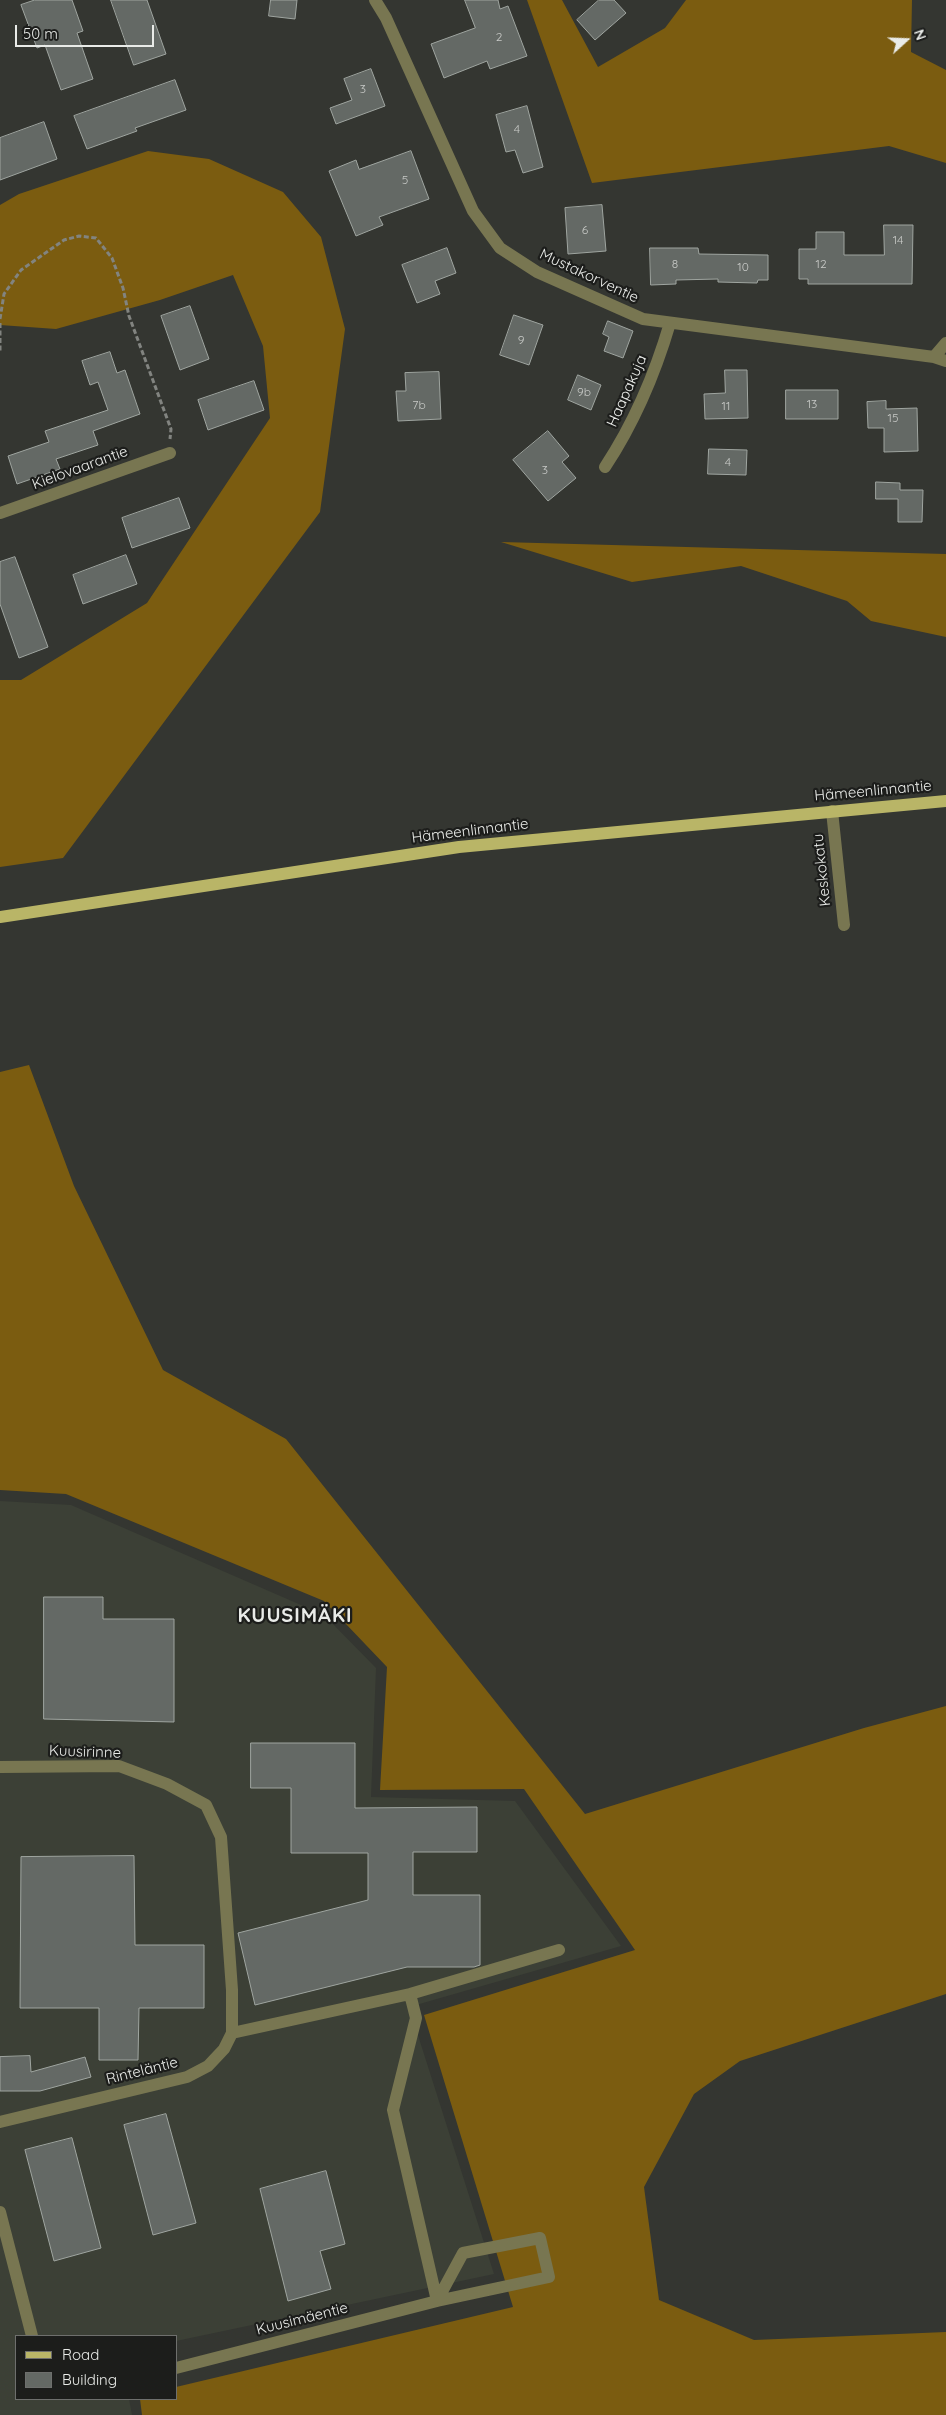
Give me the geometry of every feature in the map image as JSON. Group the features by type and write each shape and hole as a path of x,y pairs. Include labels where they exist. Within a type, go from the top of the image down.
{"main road":[{"name":"Hämeenlinnantie","path":"0,917 459,846 946,801"}],"street":[{"name":"Mustakorventie","path":"375,0 386,18 473,211 500,248 537,272 643,318 940,359"},
{"name":"Haapakuja","path":"605,467 626,436 660,355 670,323"},
{"path":"940,359 946,343"},
{"name":"Kielovaarantie","path":"0,513 170,453"},
{"name":"Keskokatu","path":"832,811 844,925"},
{"name":"Kuusirinne","path":"0,1767 119,1766 167,1784 206,1805 221,1837 232,1990 232,2033"},
{"path":"232,2033 410,1994 559,1950"},
{"path":"410,1994 416,2018 393,2110 437,2301"},
{"name":"Rinteläntie","path":"0,2122 187,2078 208,2066 224,2049 232,2033"},
{"path":"0,2212 32,2335"},
{"name":"Kuusimäentie","path":"178,2367 437,2301 549,2277 540,2238 463,2253 437,2301"}],"path":[{"path":"0,351 0,321 4,294 21,270 64,240 79,236 96,238 112,258 123,288 129,316 170,429 170,453"}],"shaded area":[{"path":"527,0 562,0 598,67 665,28 686,0 912,0 911,52 946,70 946,163 889,146 592,183"},
{"path":"148,151 209,159 283,192 321,237 345,329 320,512 63,858 0,867 0,680 21,680 147,603 270,418 263,346 233,275 160,300 56,329 0,325 0,205 19,194"},
{"path":"501,542 946,554 946,637 871,621 847,601 741,566 632,582"},
{"path":"29,1065 74,1186 163,1370 286,1439 585,1814 864,1728 946,1706 946,1994 740,2061 694,2094 644,2187 659,2300 754,2340 946,2332 946,2415 142,2415 140,2400 178,2400 178,2387 513,2307 424,2015 635,1950 524,1789 380,1790 387,1667 324,1601 66,1494 0,1490 0,1072"},
{"path":"0,1501 71,1505 324,1615 376,1668 371,1797 515,1801 621,1946 409,2007 494,2274 178,2341 178,2335 15,2335 15,2400 129,2400 132,2415 0,2415"}],"building":[{"path":"35,0 72,0 83,31 77,33 93,79 61,90 45,45 37,48 21,5"},
{"path":"111,0 147,0 166,54 134,65"},
{"path":"271,0 297,0 295,19 269,16"},
{"path":"465,0 498,0 500,9 508,6 527,56 490,69 487,61 444,78 431,44 475,28"},
{"path":"599,0 614,0 626,13 595,40 577,20"},
{"path":"371,69 385,106 336,124 330,108 352,100 344,79"},
{"path":"175,80 186,110 135,128 137,131 87,149 74,116"},
{"path":"527,106 543,167 523,173 515,150 506,152 496,115"},
{"path":"44,122 57,159 0,180 0,138"},
{"path":"411,151 429,199 379,217 383,225 356,236 329,171 356,160 359,169"},
{"path":"602,205 606,251 568,254 565,208"},
{"path":"884,225 913,225 912,284 808,284 808,279 799,279 799,249 816,249 816,232 844,232 844,255 884,255"},
{"path":"447,248 456,273 435,281 440,294 417,303 402,265"},
{"path":"650,248 698,248 699,254 768,255 768,280 758,280 757,283 718,282 718,279 676,280 676,284 651,285"},
{"path":"190,306 209,359 180,370 161,316"},
{"path":"514,315 543,325 529,365 500,355"},
{"path":"608,321 633,331 623,358 604,351 609,337 603,334"},
{"path":"110,352 117,373 125,370 140,414 93,431 98,445 56,459 60,469 17,484 8,456 49,442 45,431 108,410 98,382 90,385 82,361"},
{"path":"725,370 747,370 748,418 705,419 704,394 725,393"},
{"path":"439,372 441,419 398,421 396,391 406,391 405,373"},
{"path":"578,375 601,385 591,410 568,400"},
{"path":"254,381 264,410 208,430 198,400"},
{"path":"786,390 838,390 838,419 786,419"},
{"path":"886,401 886,409 917,408 918,451 884,452 884,428 868,428 867,402"},
{"path":"548,431 569,456 562,462 576,478 548,501 513,460"},
{"path":"709,449 747,450 746,475 708,474"},
{"path":"876,482 900,483 900,490 923,490 922,522 898,522 898,499 876,499"},
{"path":"179,498 190,528 132,548 122,518"},
{"path":"126,555 137,584 83,604 73,575"},
{"path":"15,557 48,647 19,658 0,604 0,562"},
{"path":"44,1597 103,1597 103,1619 174,1619 174,1722 44,1719"},
{"path":"251,1743 355,1743 355,1808 477,1807 477,1852 413,1852 413,1895 480,1895 480,1965 474,1967 407,1967 255,2005 238,1933 368,1900 368,1853 291,1853 291,1788 251,1788"},
{"path":"134,1856 135,1945 204,1945 204,2008 139,2008 138,2060 99,2060 99,2008 20,2008 21,1857"},
{"path":"30,2056 31,2072 85,2057 91,2077 40,2091 0,2091 0,2057"},
{"path":"166,2114 196,2223 153,2235 124,2125"},
{"path":"72,2138 101,2248 54,2261 25,2150"},
{"path":"326,2171 345,2244 320,2251 331,2289 288,2301 260,2189"}],"district":[{"name":"KUUSIMÄKI","path":"295,1616"}]}
